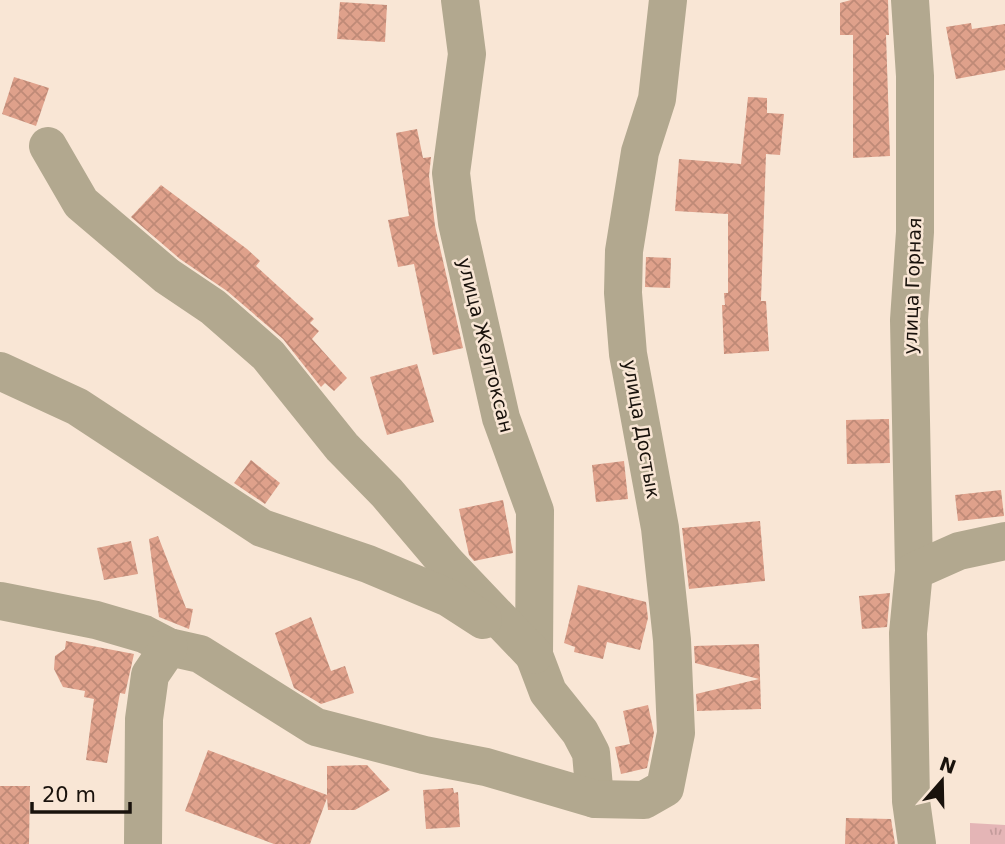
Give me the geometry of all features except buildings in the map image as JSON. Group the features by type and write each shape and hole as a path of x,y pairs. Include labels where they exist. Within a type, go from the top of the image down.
{"street":[{"name":"улица Желтоксан","path":"460,0 467,54 451,173 457,223 501,418 535,511 534,655 548,692 580,732 591,753 595,799"},
{"name":"улица Достык","path":"0,601 96,620 144,634 169,647 200,654 271,702 316,727 424,755 486,767 595,799 644,800 665,788 676,733 672,640 660,528 628,354 623,293 624,251 640,152 657,99 668,0"},
{"name":"улица Горная","path":"910,0 915,76 915,232 909,320 914,571 908,633 911,801 917,844"},
{"path":"48,146 81,204 167,276 213,307 268,355 342,447 387,492 448,565 534,655"},
{"path":"0,371 78,407 262,528 369,564 449,598 534,655"},
{"path":"914,571 959,551 1005,541"},
{"path":"143,844 147,696 150,674 169,647"}],"green space":[{"path":"970,823 1005,825 1005,844 970,844"}]}
